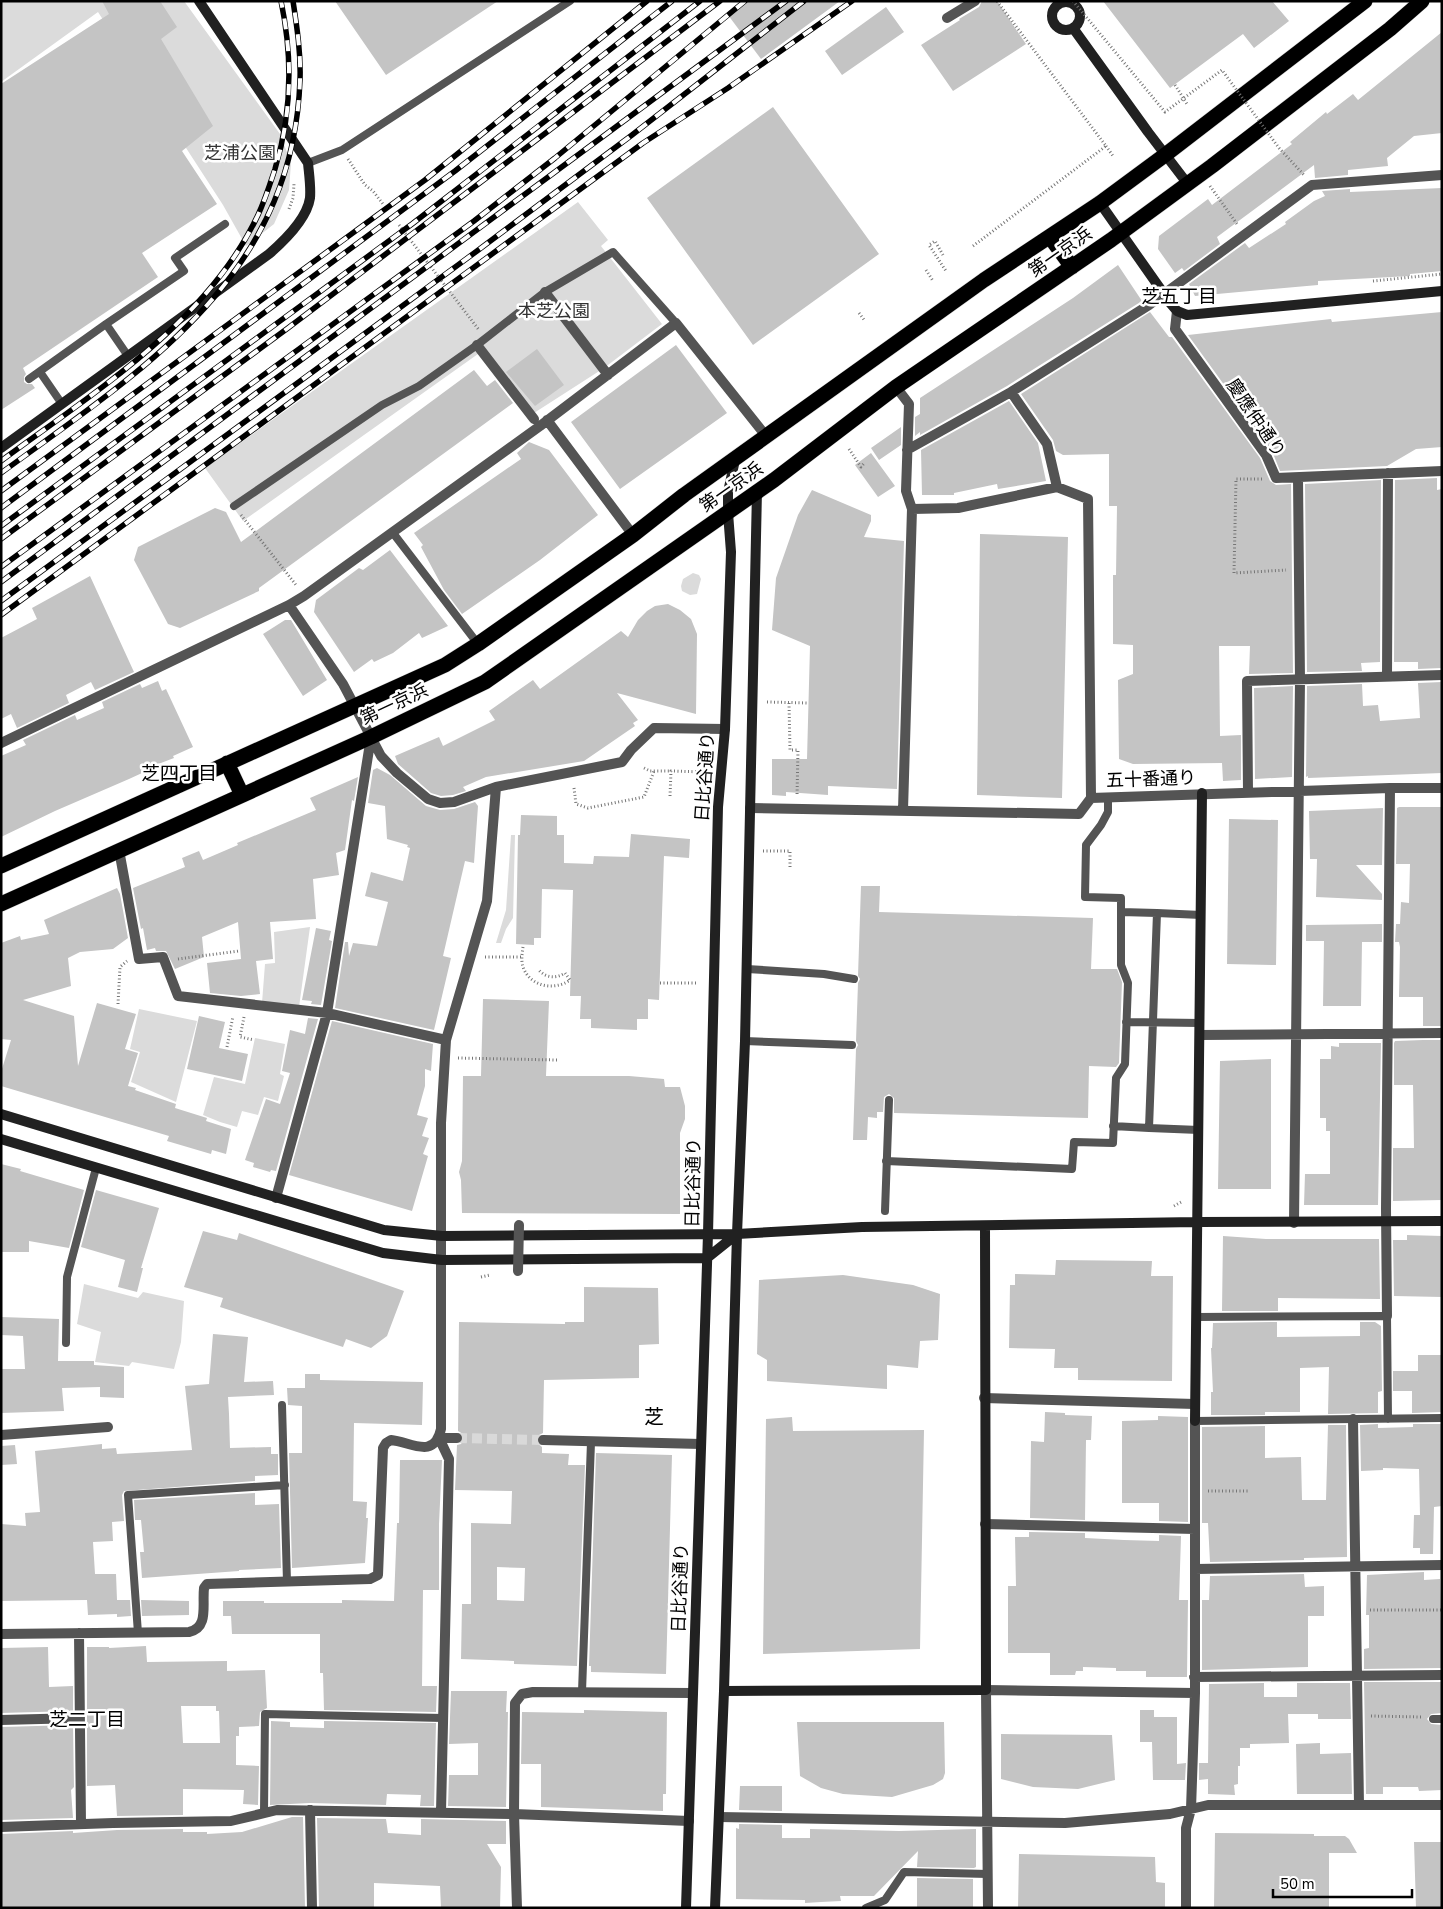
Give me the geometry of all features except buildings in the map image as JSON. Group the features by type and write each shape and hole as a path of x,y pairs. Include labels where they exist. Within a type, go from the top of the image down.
{"highway":[{"name":"第一京浜","path":"1,866 445,665 633,535 684,495 984,280 1100,203 1365,1"},
{"name":"第一京浜","path":"1,904 371,737 486,682 728,513 896,387 1072,267 1201,174 1390,29 1422,1"},
{"path":"1050,237 1072,267"},
{"path":"227,763 242,795"}],"street":[{"path":"1,448 269,254 290,236 310,200 308,163 199,1"},
{"path":"947,18 975,1"},
{"path":"1073,28 1187,184"},
{"path":"907,450 1011,392 1164,294 1312,185 1442,175"},
{"path":"1100,203 1177,311 1187,316 1442,291"},
{"path":"545,292 608,375"},
{"name":"慶應仲通り","path":"1177,311 1175,329 1266,455 1276,478 1442,471"},
{"path":"1,743 289,605 304,596 547,420 676,323 766,436"},
{"path":"481,341 534,420"},
{"path":"896,387 908,404 906,491 912,509 903,810"},
{"path":"1011,392 1046,444 1057,487"},
{"path":"547,420 633,535"},
{"name":"日比谷通り","path":"686,1908 708,1234 718,807 725,729 731,552 728,513 730,476 734,460"},
{"path":"1387,677 1388,473"},
{"path":"1294,1223 1300,680 1298,478"},
{"path":"912,509 958,508 1057,487 1088,499 1091,798"},
{"path":"715,1908 745,1041 757,491"},
{"path":"289,605 336,672 387,763 428,799 440,803 454,802 496,787 622,762 631,750 654,728 725,729"},
{"path":"1248,792 1247,681 1442,675"},
{"path":"276,1198 327,1013 371,737"},
{"path":"1,1634 196,1631 201,1626 203,1619 204,1588 207,1584 370,1579 378,1575 383,1448 391,1440 412,1446 430,1446 436,1443 441,1429 441,1123 446,1040 486,901 496,787"},
{"path":"1387,1316 1386,1221 1390,788"},
{"name":"五十番通り","path":"750,808 1078,814 1091,798 1299,790 1442,788"},
{"path":"1186,1908 1186,1828 1191,1809 1195,1693 1195,1404 1202,793"},
{"path":"120,850 139,959 163,957 178,996 327,1013 446,1040"},
{"path":"1200,1035 1442,1033"},
{"path":"1,1114 384,1230 442,1236 737,1234 862,1227 1197,1222 1442,1221"},
{"path":"1,1139 383,1253 442,1260 707,1258 737,1234"},
{"path":"518,1225 518,1271"},
{"path":"985,1226 984,1398 988,1908"},
{"path":"984,1398 1195,1404"},
{"path":"1353,1419 1359,1805"},
{"path":"1,1435 108,1427"},
{"path":"439,1438 457,1438"},
{"path":"439,1438 449,1459 442,1812"},
{"path":"543,1440 701,1444"},
{"path":"985,1524 1195,1529"},
{"path":"1195,1569 1442,1565"},
{"path":"79,1633 81,1824"},
{"path":"1194,1677 1442,1675"},
{"path":"724,1691 986,1690 1195,1693"},
{"path":"517,1908 514,1814 516,1703 522,1694 533,1692 693,1693"},
{"path":"1,1720 80,1718"},
{"path":"719,1817 1066,1823 1170,1814 1208,1805 1442,1805"},
{"path":"1,1827 231,1821 277,1810 442,1812 689,1821"},
{"path":"310,1810 312,1908"}],"lane":[{"path":"308,163 342,150 570,1"},
{"path":"29,379 184,271 175,258 225,224"},
{"path":"234,506 382,405 419,386 545,292 613,252 676,323"},
{"path":"106,324 128,356"},
{"path":"40,372 62,404"},
{"path":"393,532 478,644"},
{"path":"886,1161 1072,1170 1074,1142 1113,1143 1116,1078 1124,1064 1128,983 1121,965 1121,898 1085,897 1086,845 1108,812 1108,797"},
{"path":"1121,912 1202,915"},
{"path":"1148,1128 1156,913"},
{"path":"747,969 824,974 854,979"},
{"path":"1126,1022 1200,1023"},
{"path":"745,1041 852,1044"},
{"path":"885,1211 889,1100"},
{"path":"1113,1126 1199,1130"},
{"path":"66,1342 67,1277 96,1168"},
{"path":"1196,1317 1387,1316 1388,1418"},
{"path":"282,1405 287,1582"},
{"path":"1195,1421 1442,1418"},
{"path":"582,1692 591,1442"},
{"path":"138,1633 128,1495 285,1485"},
{"path":"264,1813 265,1714 443,1718"},
{"path":"1433,1719 1442,1719"},
{"path":"866,1908 886,1900 904,1872 988,1874"}],"path":[{"path":"997,1 1113,156"},
{"path":"1073,1 1166,112 1222,70 1279,148 1312,185"},
{"path":"1175,85 1187,104"},
{"path":"973,246 1106,146"},
{"path":"342,150 365,185 373,191 383,204"},
{"path":"1201,174 1245,234"},
{"path":"287,212 293,198 295,177"},
{"path":"399,225 481,341"},
{"path":"943,255 935,241 929,245 946,271"},
{"path":"926,270 933,280"},
{"path":"1365,282 1442,274"},
{"path":"858,314 865,322"},
{"path":"848,449 861,467 865,462"},
{"path":"1276,478 1236,479 1234,573 1299,570"},
{"path":"234,506 304,596"},
{"path":"767,702 808,703"},
{"path":"789,702 790,750 798,750 797,798"},
{"path":"644,768 654,771 705,772"},
{"path":"574,788 576,804 588,808 644,797 654,771"},
{"path":"670,796 671,771"},
{"path":"764,850 790,851 790,869"},
{"path":"523,947 524,969 531,979 551,988 563,985 570,980 565,973 560,976 550,977 542,974 538,969"},
{"path":"177,960 239,951"},
{"path":"118,1004 120,967 130,958 138,956"},
{"path":"484,956 522,958"},
{"path":"660,983 696,983"},
{"path":"241,1004 240,1037 254,1040"},
{"path":"227,1047 241,1004"},
{"path":"457,1058 557,1060"},
{"path":"1174,1206 1182,1203 1186,1197"},
{"path":"1205,1491 1249,1491"},
{"path":"1356,1610 1442,1610"},
{"path":"1358,1716 1415,1716 1433,1719"}],"green space":[{"name":"芝浦公園","path":"1,1 184,1 280,134 291,163 289,190 274,224 246,246 223,205 98,12 1,82"},
{"name":"本芝公園","path":"578,202 608,240 601,246 662,324 604,368 534,413 485,349 243,521 205,468"},
{"path":"693,573 699,575 701,579 697,594 690,595 682,591 681,586 683,579"},
{"path":"511,835 515,835 513,918 506,929 501,943 496,943 506,910"},
{"path":"310,927 299,1007 262,1003 265,964 275,963 274,932"},
{"path":"139,1009 197,1021 176,1102 131,1082 140,1052 130,1049"},
{"path":"255,1038 285,1044 280,1074 284,1076 278,1101 264,1097 258,1115 242,1111 237,1127 203,1115 214,1077 245,1084"},
{"path":"84,1284 138,1298 143,1292 184,1301 181,1342 174,1369 132,1362 129,1366 95,1362 101,1332 77,1324"}],"tunnel":[{"path":"457,1438 543,1440"}],"railway":[{"path":"1,461 73,409 145,353 179,322 210,289 236,254 258,215 265,198 281,148 285,127 288,106 289,64 288,43 281,1"},
{"path":"1,473 107,395 157,355 202,311 240,263 270,210 291,149 300,80 293,1"},
{"path":"1,491 425,180 647,1"},
{"path":"1,508 455,171 672,1"},
{"path":"1,526 412,224 700,1"},
{"path":"1,539 288,328 720,1"},
{"path":"1,567 474,221 555,158 745,1"},
{"path":"1,582 786,1"},
{"path":"1,601 477,251 632,135 804,1"},
{"path":"1,615 643,143 728,88 852,1"}],"district":[{"name":"芝五丁目","path":"1179,296"},
{"name":"芝四丁目","path":"179,773"},
{"name":"芝","path":"654,1417"},
{"name":"芝二丁目","path":"87,1719"}]}
